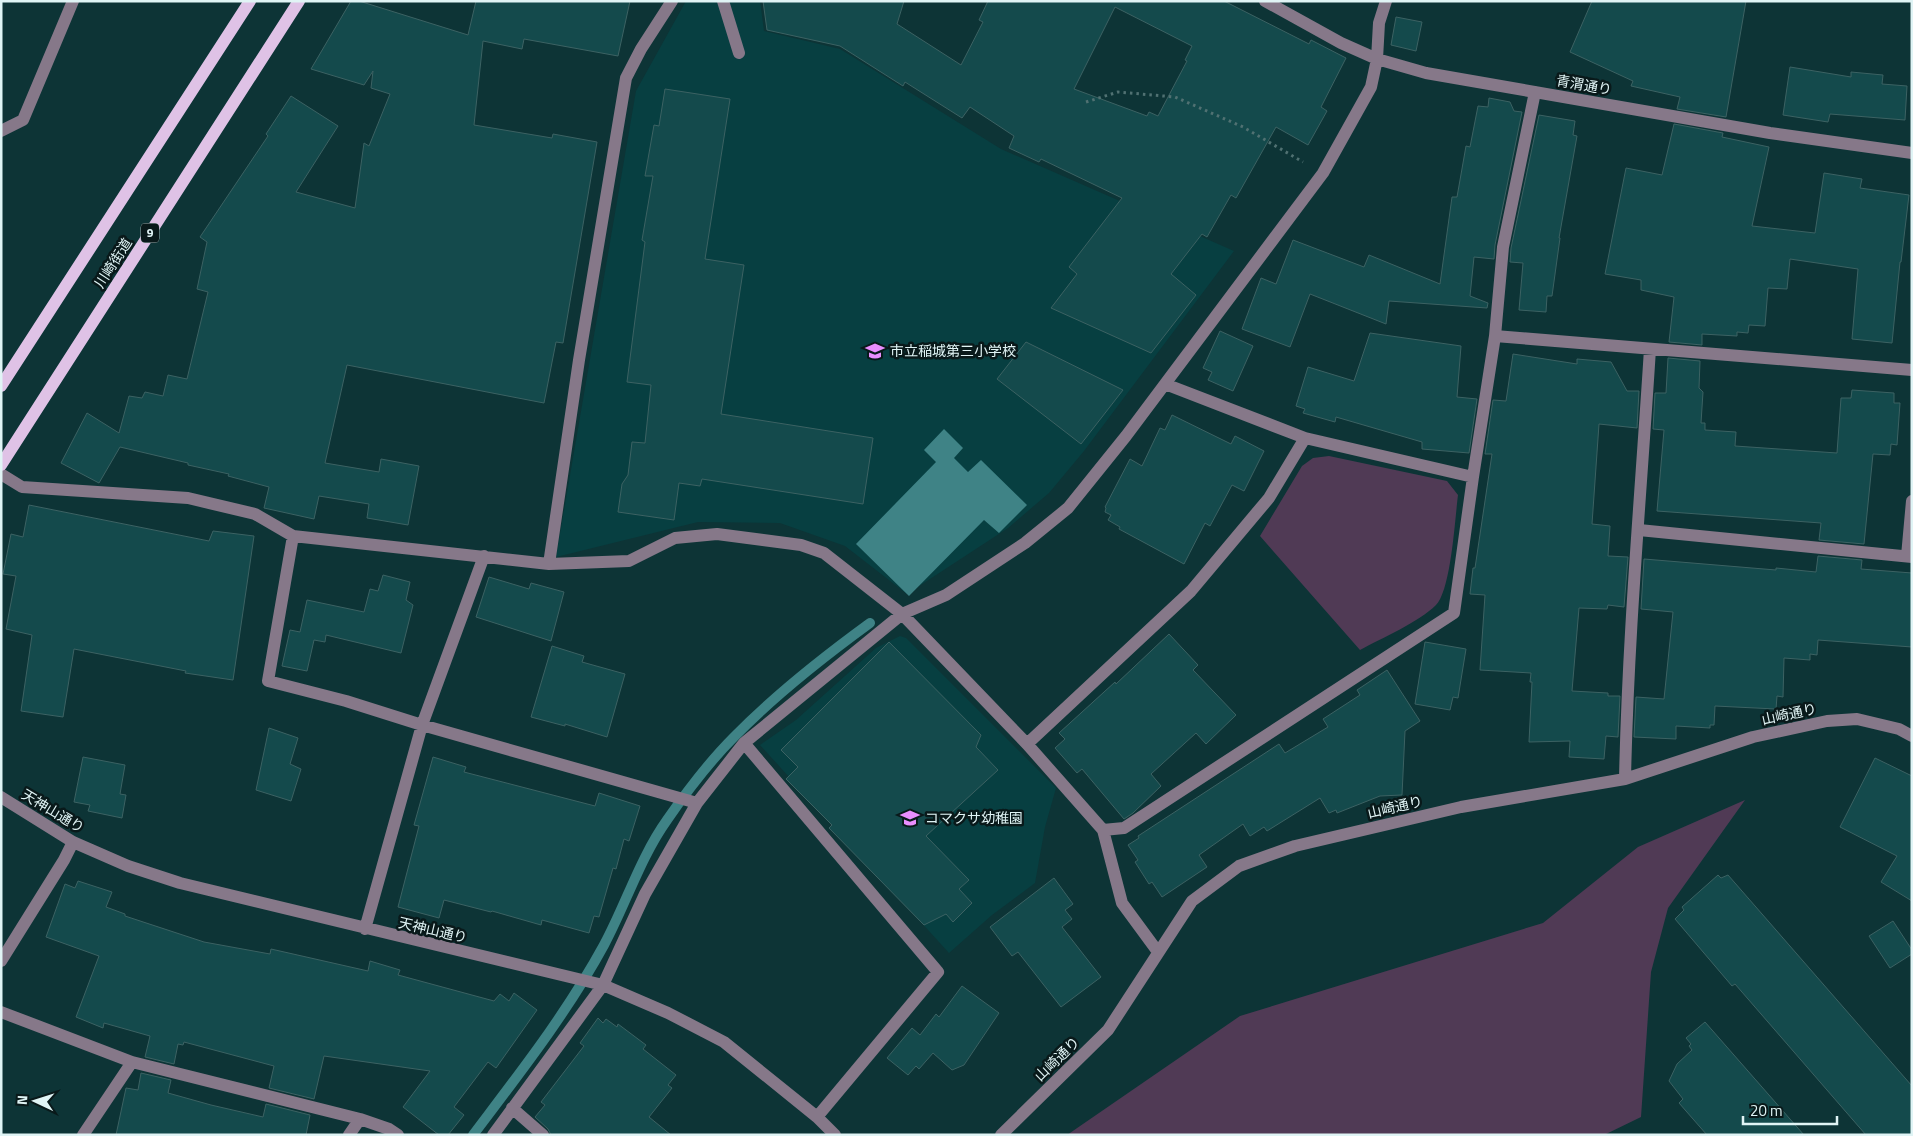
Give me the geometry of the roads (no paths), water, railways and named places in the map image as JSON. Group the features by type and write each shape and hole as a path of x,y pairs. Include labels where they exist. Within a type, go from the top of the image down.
{"main road":[{"name":"川崎街道","path":"1,386 250,1"},
{"name":"川崎街道","path":"1,465 299,1"}],"street":[{"path":"1,131 23,120 73,1"},
{"path":"549,564 579,360 626,78 641,49 672,1"},
{"path":"723,1 739,53"},
{"name":"青渭通り","path":"1265,1 1341,43 1377,59 1426,73 1770,133 1912,153"},
{"path":"493,1135 603,986 645,894 696,803 744,743 902,614 946,595 1025,543 1068,508 1165,384 1323,174 1371,86 1377,59 1379,23 1386,1"},
{"path":"1103,830 1124,828 1454,613 1495,336 1503,247 1535,92"},
{"path":"1495,336 1912,370"},
{"path":"1625,779 1628,652 1650,349"},
{"path":"1165,384 1305,438 1473,476"},
{"path":"1027,744 1191,591 1269,498 1305,438"},
{"path":"1,474 22,487 188,498 254,514 293,536 549,564 629,561 675,538 717,534 801,544 824,552 902,614 1027,744 1103,830 1122,903 1158,952"},
{"path":"1638,530 1910,557 1912,501"},
{"path":"293,536 268,681 346,701 422,725 696,803"},
{"path":"365,929 422,725 484,556"},
{"name":"山崎通り","path":"1001,1135 1108,1030 1192,901 1239,866 1294,846 1461,806 1625,779 1753,737 1827,721 1857,719 1899,730 1912,736"},
{"path":"744,743 938,972 817,1117"},
{"name":"天神山通り","path":"1,797 73,842 128,866 180,884 603,986 668,1013 724,1042 817,1117 835,1135"},
{"path":"1,961 64,860 73,842"},
{"path":"1,1012 132,1062 360,1119 389,1129 398,1135"},
{"path":"83,1135 132,1062"},
{"path":"512,1108 543,1135"},
{"path":"349,1135 360,1119"}],"waterway":[{"path":"473,1135 542,1043 590,970 657,835 690,788 725,747 766,706 817,663 870,623"}],"place":[{"name":"市立稲城第三小学校","path":"875,351"},
{"name":"コマクサ幼稚園","path":"910,818"}]}
